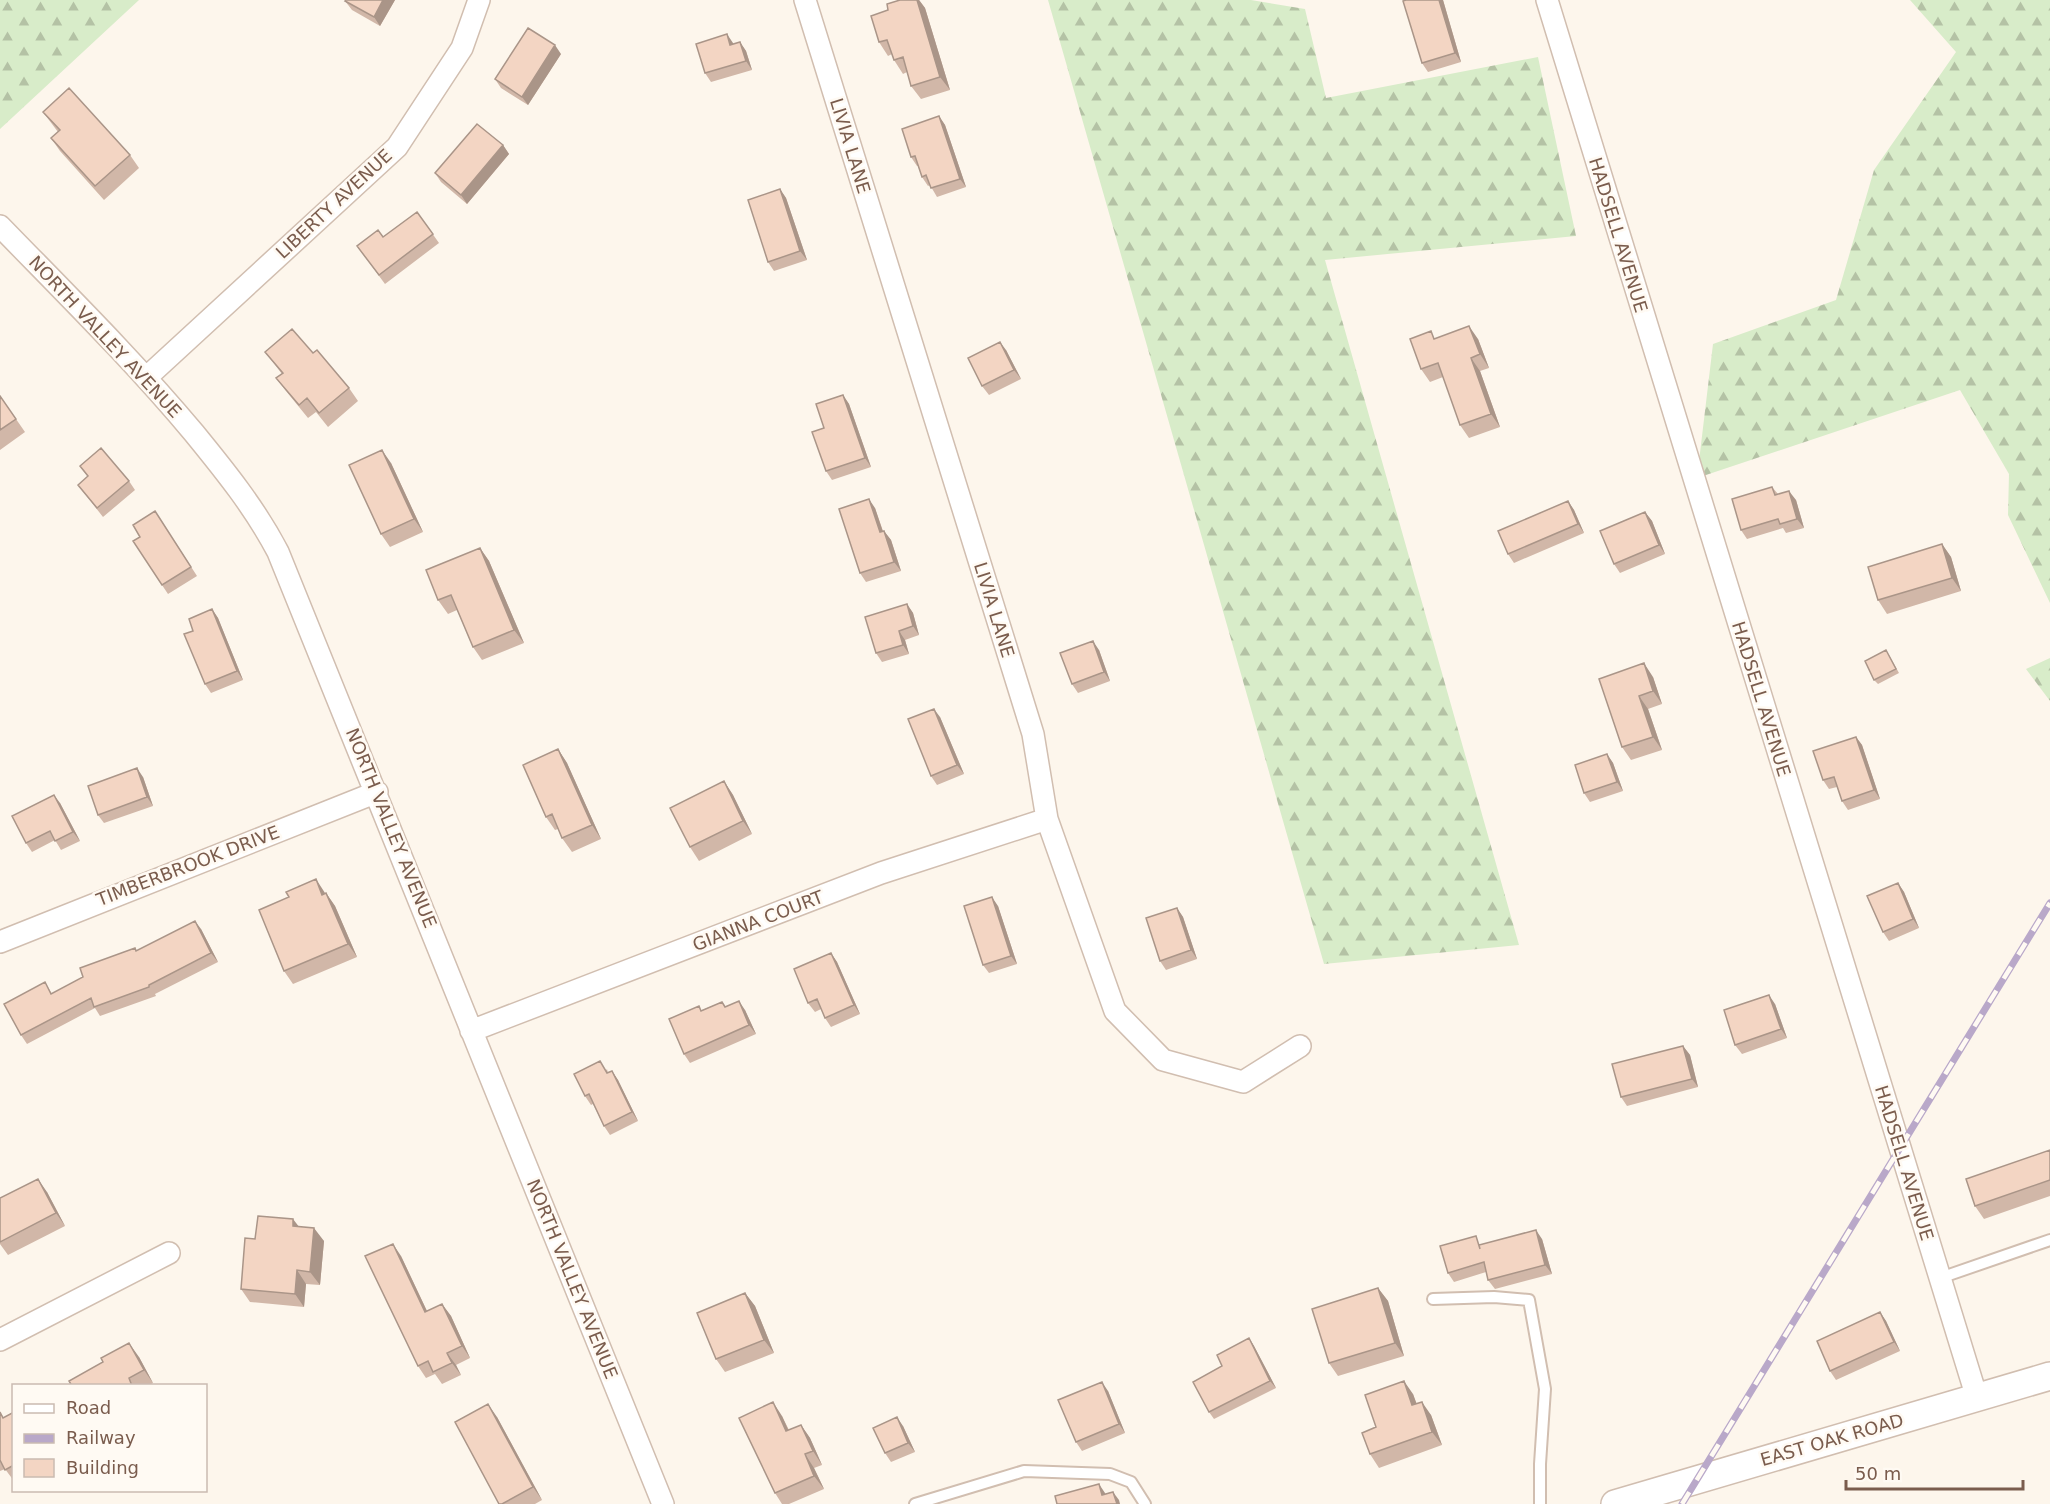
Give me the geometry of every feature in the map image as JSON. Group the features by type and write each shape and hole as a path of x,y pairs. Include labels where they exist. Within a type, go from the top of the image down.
{"street":[{"name":"LIBERTY AVENUE","path":"147,377 397,147 462,48 479,0"},
{"name":"LIVIA LANE","path":"805,0 1033,734 1047,819 1115,1011 1163,1060 1244,1082 1300,1046"},
{"name":"HADSELL AVENUE","path":"1547,0 1977,1398"},
{"name":"NORTH VALLEY AVENUE","path":"0,226 147,377 240,489 260,518 295,588 471,1031 663,1504"},
{"name":"TIMBERBROOK DRIVE","path":"0,942 377,792"},
{"name":"GIANNA COURT","path":"471,1031 881,873 1047,819"},
{"path":"0,1340 169,1253"},
{"name":"EAST OAK ROAD","path":"1615,1504 2050,1376"}],"lane":[{"path":"1940,1278 2050,1240"},
{"path":"1433,1299 1494,1297 1529,1300 1545,1389 1540,1504"},
{"path":"915,1504 1024,1471 1110,1474 1131,1482 1145,1504"}],"green space":[{"path":"0,0 139,0 0,129"},
{"path":"1048,0 1251,0 1305,9 1326,98 1538,57 1576,236 1325,260 1519,945 1324,964"},
{"path":"1910,0 2050,0 2050,603 2008,515 2009,474 1960,390 1697,478 1713,344 1836,300 1874,170 1956,52"},
{"path":"2050,658 2050,701 2026,669"}],"building":[{"path":"346,0 383,0 374,17"},
{"path":"900,0 917,0 940,77 911,86 903,57 894,60 887,40 879,42 871,16 888,10 887,4"},
{"path":"1439,0 1455,53 1422,63 1403,1"},
{"path":"528,28 555,45 522,97 495,79"},
{"path":"727,34 730,45 740,42 746,61 705,73 696,44"},
{"path":"69,88 130,155 95,186 51,138 60,130 43,112"},
{"path":"939,116 960,179 931,188 926,175 922,177 915,156 911,157 902,129"},
{"path":"477,124 503,145 461,195 435,173"},
{"path":"780,189 800,251 768,262 748,200"},
{"path":"417,212 433,234 379,275 357,246 378,230 383,237"},
{"path":"1469,326 1480,354 1471,358 1491,414 1460,425 1438,363 1421,369 1410,339 1431,331 1434,339"},
{"path":"292,329 313,353 317,350 349,388 319,413 307,398 299,405 276,378 283,373 265,352"},
{"path":"1000,342 1014,370 982,386 968,358"},
{"path":"843,395 865,458 826,471 812,432 824,428 816,404"},
{"path":"0,396 16,419 0,430"},
{"path":"101,448 129,481 97,508 78,485 88,476 80,466"},
{"path":"382,450 414,519 381,534 349,465"},
{"path":"1772,487 1775,495 1789,491 1797,519 1780,524 1778,519 1741,530 1732,499"},
{"path":"869,499 880,532 884,531 894,562 860,573 839,509"},
{"path":"1568,501 1578,524 1508,554 1498,531"},
{"path":"155,511 191,567 162,585 133,541 140,537 133,525"},
{"path":"1645,512 1659,545 1614,564 1600,531"},
{"path":"1942,544 1952,578 1878,600 1868,567"},
{"path":"480,548 514,630 473,647 451,595 438,600 426,570"},
{"path":"907,604 913,626 899,631 903,645 876,653 865,617"},
{"path":"212,609 237,671 205,684 184,634 193,631 189,619"},
{"path":"1093,641 1104,672 1072,684 1060,653"},
{"path":"1886,650 1896,669 1874,680 1865,661"},
{"path":"1644,663 1653,691 1639,696 1653,737 1622,747 1599,679"},
{"path":"934,709 957,765 931,776 908,719"},
{"path":"1856,737 1874,790 1842,801 1834,777 1823,780 1813,751"},
{"path":"558,749 592,825 562,838 552,814 546,817 523,765"},
{"path":"1607,754 1617,782 1584,793 1575,765"},
{"path":"137,768 147,797 98,815 88,786"},
{"path":"724,781 743,821 690,847 670,808"},
{"path":"54,795 73,832 55,841 50,831 26,843 12,816"},
{"path":"316,879 322,895 326,893 348,944 284,971 259,910 289,897 286,892"},
{"path":"1898,883 1913,919 1883,932 1867,896"},
{"path":"992,897 1011,956 983,965 964,906"},
{"path":"1177,908 1191,950 1160,961 1146,918"},
{"path":"195,921 211,953 149,987 94,1007 91,998 21,1035 4,1004 45,982 51,994 83,977 80,968 135,948 136,951"},
{"path":"831,953 854,1005 825,1018 817,999 808,1003 794,969"},
{"path":"1769,995 1781,1029 1735,1045 1724,1010"},
{"path":"739,1001 749,1025 684,1054 669,1019 699,1006 701,1011 722,1002 725,1007"},
{"path":"1683,1046 1692,1079 1621,1097 1612,1064"},
{"path":"600,1061 607,1073 612,1071 632,1112 604,1126 589,1094 585,1096 574,1074"},
{"path":"2050,1150 2050,1180 1975,1206 1966,1179"},
{"path":"38,1179 56,1213 0,1242 0,1198"},
{"path":"258,1216 293,1219 293,1226 314,1228 310,1272 297,1270 295,1294 241,1289 245,1238 255,1239"},
{"path":"1536,1230 1545,1265 1488,1280 1484,1262 1448,1273 1440,1246 1476,1236 1480,1249 1479,1245"},
{"path":"393,1244 425,1312 442,1304 462,1346 447,1353 452,1363 433,1372 428,1361 418,1366 365,1256"},
{"path":"1378,1288 1395,1343 1329,1363 1312,1309"},
{"path":"745,1293 764,1340 716,1359 697,1313"},
{"path":"1880,1312 1894,1342 1830,1371 1817,1341"},
{"path":"1249,1338 1270,1381 1209,1412 1193,1382 1222,1366 1217,1355"},
{"path":"129,1343 144,1370 129,1378 131,1384 71,1384 69,1381 103,1362 101,1358"},
{"path":"1404,1381 1412,1405 1422,1402 1432,1432 1370,1454 1362,1433 1376,1427 1365,1395"},
{"path":"1102,1382 1119,1424 1076,1442 1058,1400"},
{"path":"773,1402 786,1431 801,1425 813,1451 805,1454 814,1476 775,1493 739,1418"},
{"path":"488,1404 533,1487 502,1504 499,1504 455,1422"},
{"path":"0,1412 3,1418 12,1413 12,1466 5,1470 0,1460"},
{"path":"897,1417 908,1443 885,1453 873,1428"},
{"path":"1099,1484 1102,1495 1113,1492 1117,1504 1057,1504 1055,1496"}],"railway":[{"path":"1682,1504 2050,903"}]}
